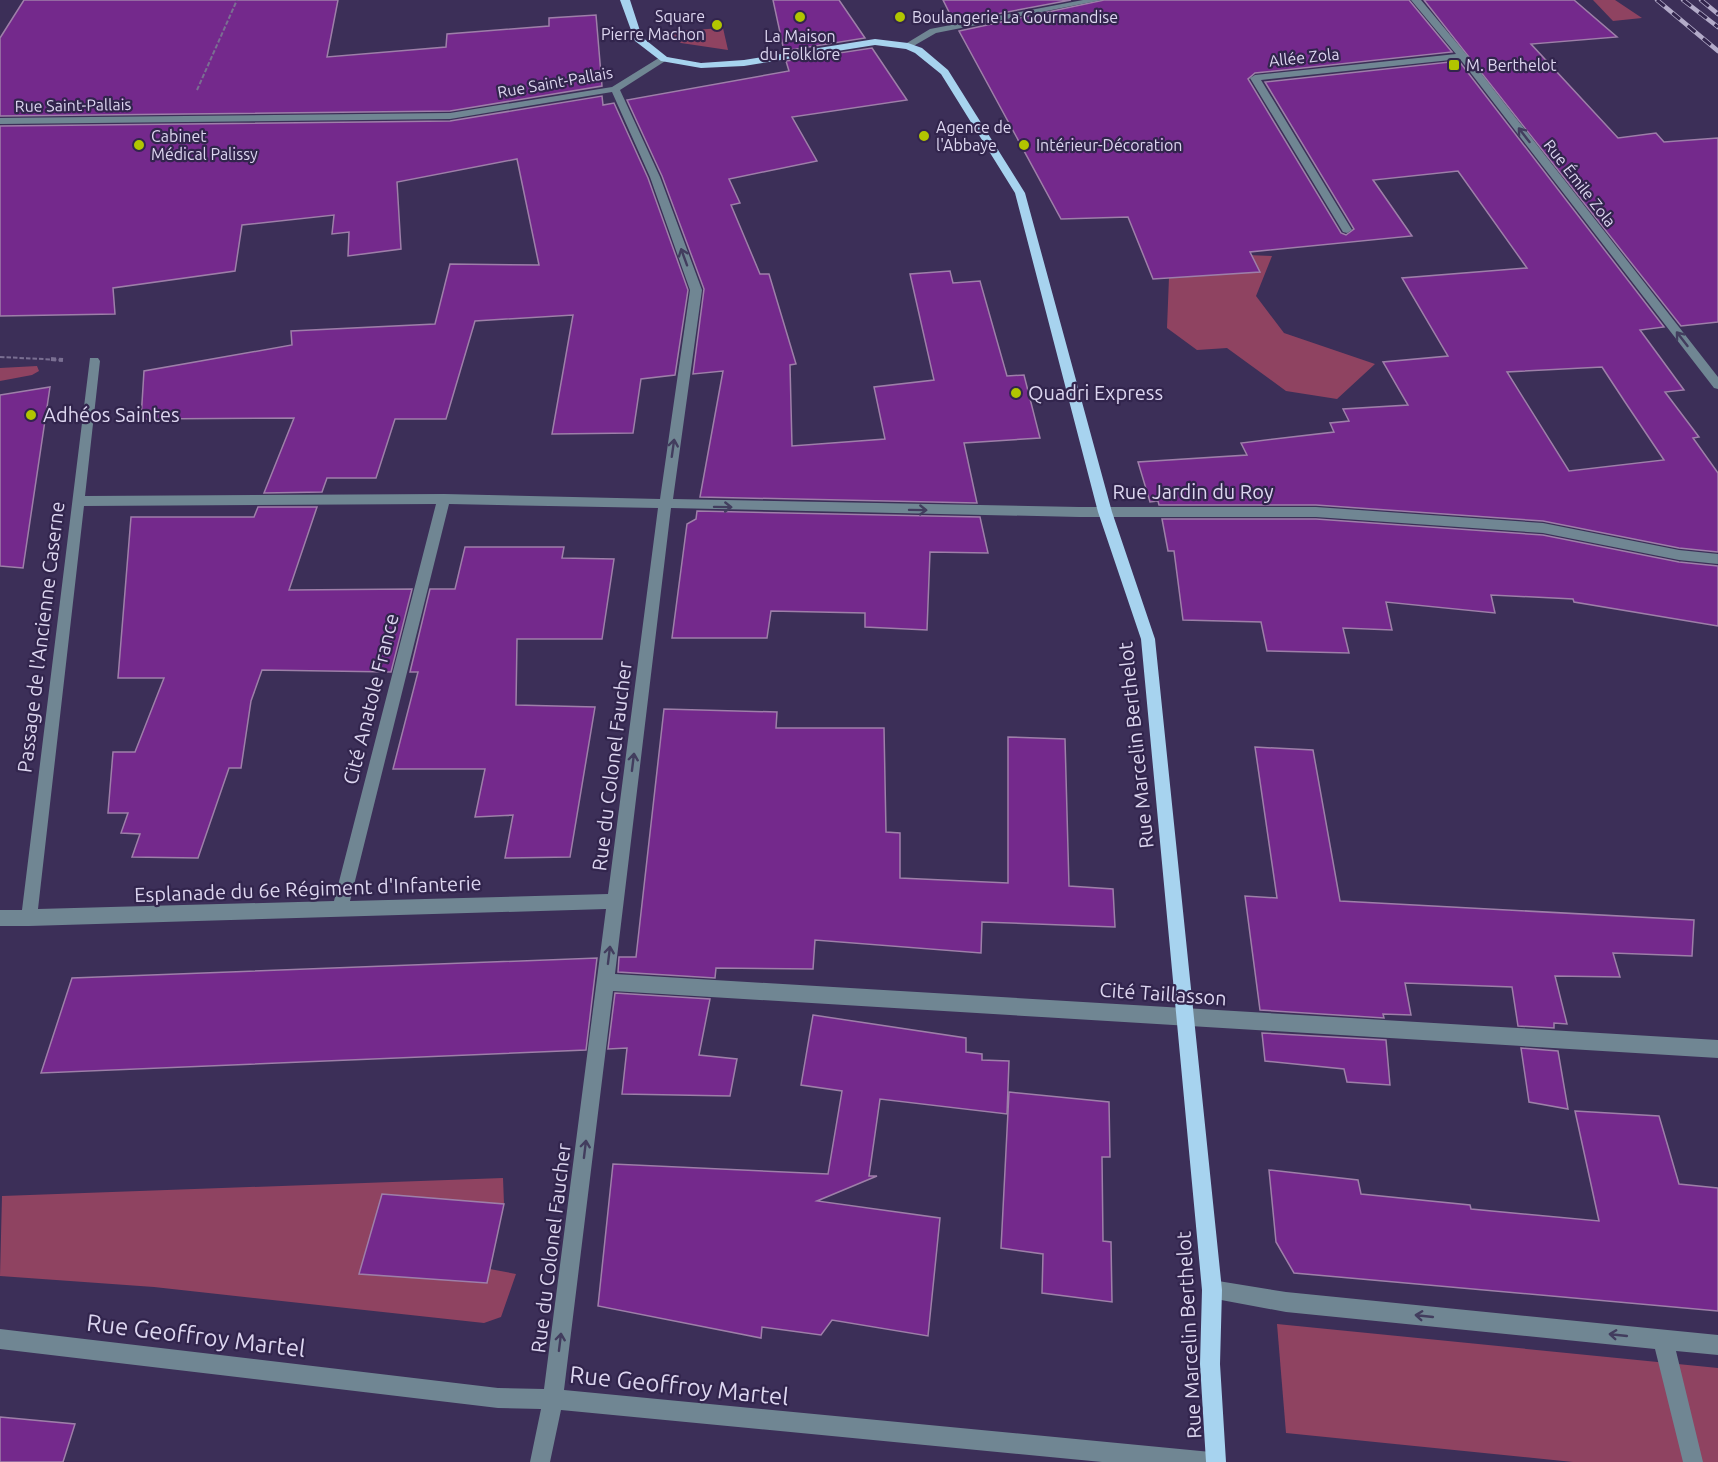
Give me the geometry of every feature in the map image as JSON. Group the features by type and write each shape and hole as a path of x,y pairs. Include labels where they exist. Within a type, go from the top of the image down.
{"main road":[{"path":"625,0 632,34 647,48 665,58 692,64 721,67 867,42 907,46"},
{"name":"Rue Marcelin Berthelot","path":"907,46 930,57 945,72 1020,193 1105,512 1148,639 1212,1290 1210,1364 1216,1462"}],"street":[{"path":"907,46 933,31 1097,0"},
{"name":"Rue Émile Zola","path":"1416,0 1718,385"},
{"name":"Allée Zola","path":"1347,230 1255,78 1462,56"},
{"name":"Rue Saint-Pallais","path":"0,121 450,116 615,89 665,58"},
{"name":"Rue du Colonel Faucher","path":"540,1462 553,1399 665,506 696,290 655,177 615,89"},
{"name":"Passage de l'Ancienne Caserne","path":"29,918 94,361"},
{"path":"77,501 444,499 665,506"},
{"name":"Cité Anatole France","path":"340,909 444,499"},
{"name":"Rue Jardin du Roy","path":"665,506 1105,512 1316,512 1532,528 1718,560"},
{"name":"Esplanade du 6e Régiment d'Infanterie","path":"0,918 616,901"},
{"name":"Cité Taillasson","path":"606,982 1185,1015 1718,1049"},
{"path":"1212,1290 1286,1302 1718,1345"},
{"name":"Rue Geoffroy Martel","path":"0,1339 498,1398 553,1399 1210,1462"},
{"path":"1663,1340 1693,1462"}],"path":[{"path":"183,119 237,0"},
{"path":"0,357 94,361"}],"shaded area":[{"path":"1593,0 1615,0 1642,18 1613,21"},
{"path":"723,28 728,50 681,43 663,32"},
{"path":"1170,252 1272,256 1256,296 1284,333 1375,364 1337,399 1286,391 1227,348 1197,350 1167,328"},
{"path":"37,366 39,371 32,375 0,381 0,368"},
{"path":"503,1178 504,1204 490,1269 516,1274 501,1317 484,1323 154,1287 0,1276 2,1196"},
{"path":"1277,1324 1718,1368 1718,1462 1573,1462 1286,1433"}],"building":[{"path":"24,0 338,0 327,57 446,47 447,34 549,26 549,18 596,15 602,86 450,111 0,116 0,38"},
{"path":"773,0 839,0 865,38 784,51"},
{"path":"943,0 1071,0 954,22"},
{"path":"1104,0 1409,0 1452,52 1255,73 1248,79 1341,233 1346,235 1354,229 1265,82 1459,61 1664,327 1640,330 1684,390 1665,392 1699,437 1693,438 1718,473 1718,552 1679,548 1543,521 1316,505 1159,505 1158,501 1150,502 1138,462 1247,455 1241,443 1334,432 1330,423 1349,421 1343,409 1408,405 1383,362 1448,356 1402,278 1527,268 1458,171 1373,180 1412,236 1250,252 1260,272 1153,279 1128,217 1061,219 959,31","holes":["1602,367 1664,460 1569,471 1507,372"]},
{"path":"1424,0 1574,0 1617,37 1531,44 1618,138 1656,133 1664,142 1718,138 1718,322 1681,326"},
{"path":"872,48 907,100 792,117 817,161 729,179 740,203 731,205 760,274 769,274 796,364 790,365 792,446 885,439 874,387 934,380 910,274 950,271 953,283 980,281 1007,376 1024,375 1040,438 964,443 977,503 700,497 723,371 693,374 704,289 662,176 627,100 789,71 786,61"},
{"path":"602,96 603,105 614,103 648,178 688,290 675,375 641,379 633,433 552,434 573,315 475,321 446,419 395,419 376,478 327,478 322,492 264,493 294,418 141,419 144,371 292,345 291,331 435,324 450,264 539,265 517,159 397,182 401,249 348,256 349,232 332,234 334,215 242,225 235,271 113,288 115,314 0,316 0,126 450,121"},
{"path":"50,387 23,568 0,566 0,395"},
{"path":"258,507 317,507 289,590 412,589 391,672 262,670 251,701 241,768 229,768 198,858 132,857 140,834 121,833 128,813 108,813 113,752 135,752 164,678 118,678 131,517 254,517"},
{"path":"697,511 980,517 988,553 930,552 927,630 865,627 865,613 771,611 767,638 672,638 687,524 696,519"},
{"path":"1162,519 1316,519 1543,535 1679,562 1718,566 1718,626 1574,602 1573,599 1491,595 1495,613 1386,602 1392,630 1343,628 1349,653 1267,651 1261,622 1183,620 1174,551 1168,551"},
{"path":"465,547 564,547 562,558 614,559 602,639 517,639 516,705 595,707 570,857 505,858 513,815 475,817 485,769 393,769 418,672 410,672 430,589 455,589"},
{"path":"664,709 777,712 776,728 884,728 886,832 900,833 900,878 1008,883 1008,737 1065,739 1069,886 1113,889 1115,927 982,922 981,953 815,940 813,969 716,968 715,978 618,972 619,957 636,957"},
{"path":"1255,747 1313,750 1340,901 1694,920 1692,956 1613,953 1620,977 1555,976 1567,1024 1554,1023 1554,1028 1518,1026 1512,987 1405,983 1411,1015 1383,1014 1384,1018 1260,1010 1245,896 1277,898"},
{"path":"597,958 586,1050 41,1073 72,978"},
{"path":"615,993 710,999 699,1055 737,1059 730,1096 622,1094 627,1048 608,1049"},
{"path":"813,1015 966,1038 966,1052 982,1054 982,1060 1009,1061 1007,1114 880,1099 869,1176 877,1176 817,1201 940,1218 928,1336 832,1320 821,1335 762,1327 761,1338 598,1306 613,1164 828,1174 842,1091 801,1085"},
{"path":"1262,1033 1386,1040 1390,1085 1347,1082 1344,1069 1265,1061"},
{"path":"1521,1048 1558,1051 1568,1109 1529,1102"},
{"path":"1009,1092 1109,1102 1110,1157 1102,1157 1103,1241 1111,1242 1112,1302 1042,1293 1043,1254 1001,1248"},
{"path":"1575,1111 1659,1116 1679,1184 1718,1188 1718,1311 1294,1273 1276,1242 1269,1170 1358,1180 1361,1194 1470,1205 1471,1209 1599,1221"},
{"path":"382,1194 504,1204 487,1283 359,1274"},
{"path":"0,1417 75,1424 63,1462 0,1462"}],"railway":[{"path":"1657,0 1718,51"},
{"path":"1683,0 1718,27"},
{"path":"1701,0 1718,14"}],"place":[{"name":"La Maison du Folklore","path":"800,17"},
{"name":"Boulangerie La Gourmandise","path":"900,17"},
{"name":"Square Pierre Machon","path":"717,25"},
{"name":"M. Berthelot","path":"1454,65"},
{"name":"Agence de l'Abbaye","path":"924,136"},
{"name":"Cabinet Médical Palissy","path":"139,145"},
{"name":"Intérieur-Décoration","path":"1024,145"},
{"name":"Quadri Express","path":"1016,393"},
{"name":"Adhéos Saintes","path":"31,415"}]}
